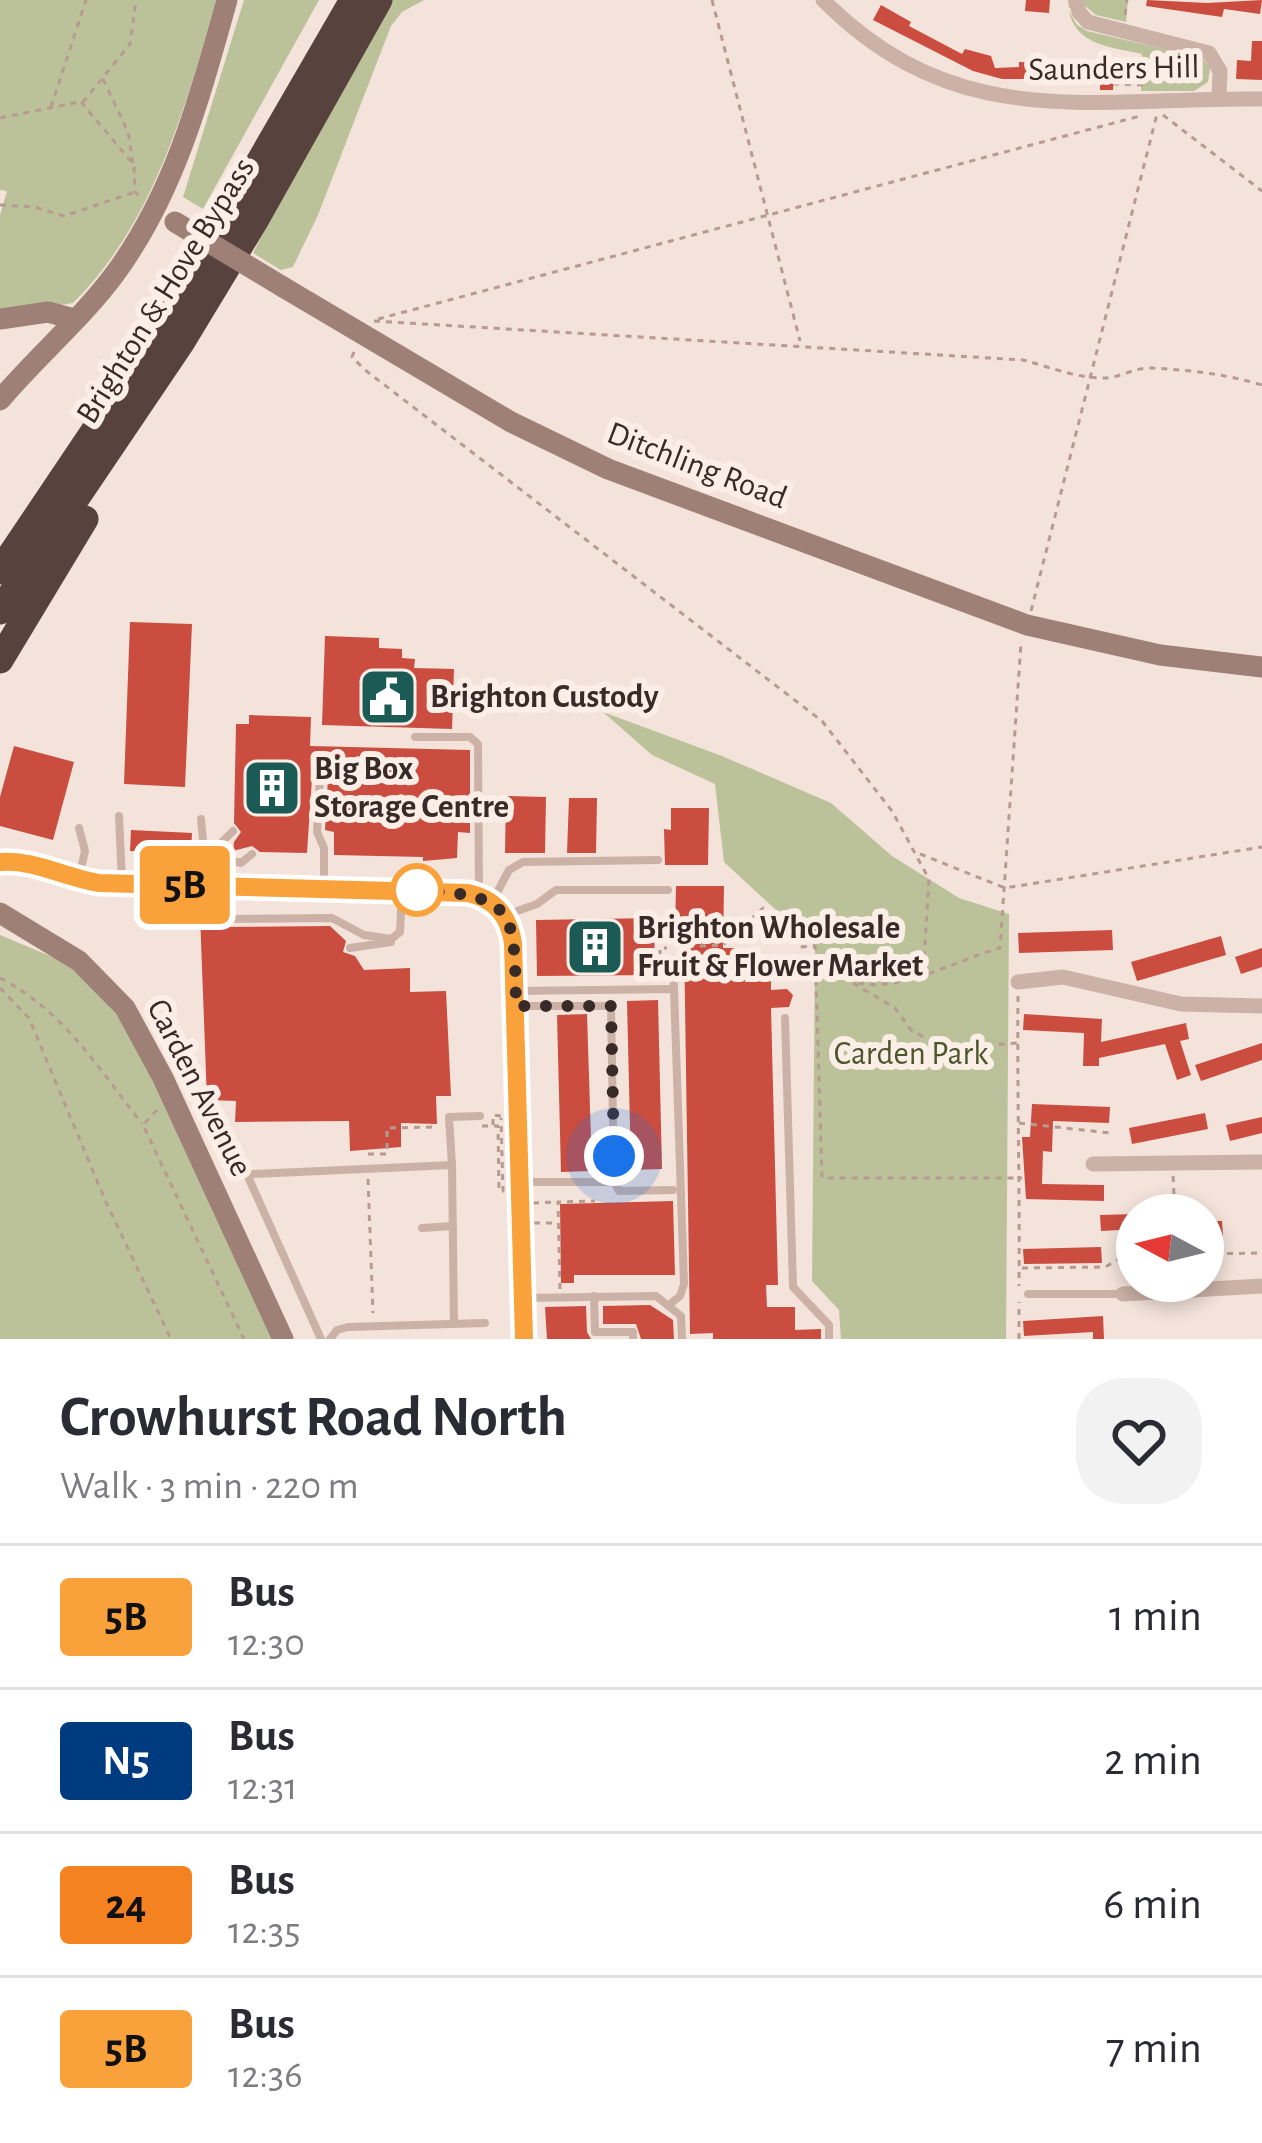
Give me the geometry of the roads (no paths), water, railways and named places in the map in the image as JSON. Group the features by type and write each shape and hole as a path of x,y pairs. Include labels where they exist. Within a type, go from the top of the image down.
{"highway":[{"name":"Brighton & Hove Bypass","path":"0,571 162,329 353,0"},
{"name":"Brighton & Hove Bypass","path":"0,611 150,392 256,219 379,0"},
{"path":"0,660 109,480 150,392"}],"street":[{"path":"0,400 117,270 153,212 190,127 227,0"},
{"name":"Saunders Hill","path":"824,0 884,52 929,76 990,96 1062,102 1262,99"},
{"path":"1076,0 1088,22 1208,53 1220,71 1219,98"},
{"name":"Ditchling Road","path":"153,212 564,449 1027,625 1160,655 1262,668"},
{"path":"0,319 48,312 74,320"},
{"path":"0,862 26,863 79,880 122,884 402,889 485,899 504,915 512,934 516,999 524,1339"},
{"name":"Carden Avenue","path":"0,914 60,946 105,984 142,1035 283,1339"},
{"path":"1018,982 1063,977 1181,1004 1262,1006"},
{"path":"1093,1165 1262,1162"},
{"path":"1224,1285 1262,1286"}],"lane":[{"path":"415,736 470,737 477,742 485,899"},
{"path":"320,778 316,832 324,848 324,888"},
{"path":"119,816 122,884"},
{"path":"201,819 207,885"},
{"path":"79,828 85,851 79,880"},
{"path":"232,831 222,841 224,857 237,864 252,854"},
{"path":"485,899 523,862 658,860"},
{"path":"397,938 402,889"},
{"path":"504,915 537,904 556,890 668,890"},
{"path":"214,919 332,918 364,935 397,938"},
{"path":"350,948 378,946 397,938"},
{"path":"669,1305 680,1296 684,1284 673,958"},
{"path":"516,999 674,989"},
{"path":"516,999 611,1006 614,1182 619,1191 673,1190"},
{"path":"785,1018 794,1287 829,1325 830,1339"},
{"path":"454,1324 449,1118 480,1121"},
{"path":"452,1165 250,1176 325,1339 341,1329 485,1323"},
{"path":"520,1182 614,1182"},
{"path":"422,1228 453,1226"},
{"path":"1028,1294 1116,1294"},
{"path":"594,1296 595,1332 633,1332 633,1339"},
{"path":"523,1298 656,1296 681,1316 682,1339"}],"place":[{"name":"Brighton Custody","path":"388,697"},
{"name":"Big Box Storage Centre","path":"272,788"},
{"name":"Brighton Wholesale Fruit & Flower Market","path":"595,947"}],"park label":[{"name":"Carden Park","path":"911,1054"}]}
